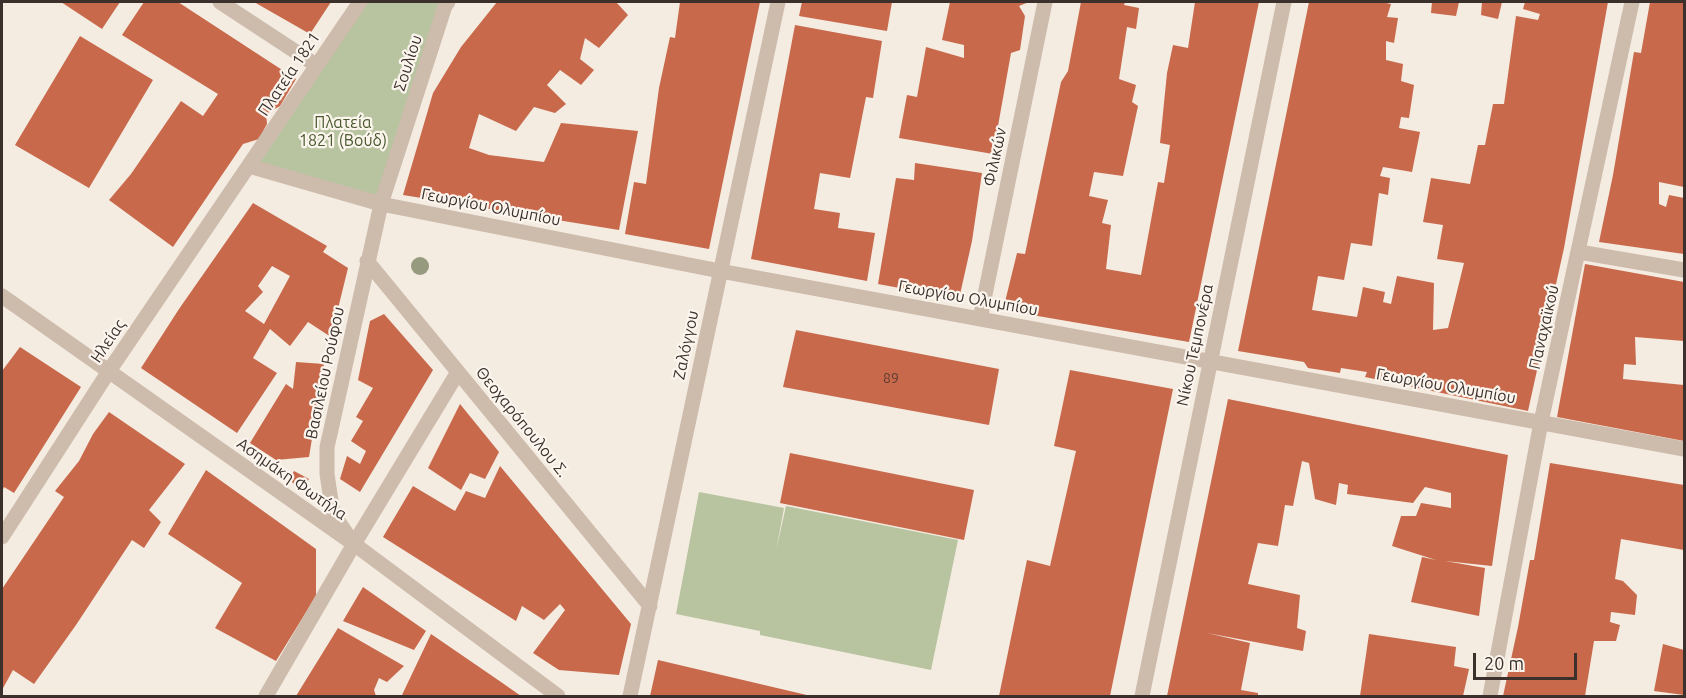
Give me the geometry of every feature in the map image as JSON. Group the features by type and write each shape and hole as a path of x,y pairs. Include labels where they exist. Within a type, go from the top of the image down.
{"street":[{"path":"220,2 316,65"},
{"name":"Πλατεία 1821","path":"249,166 360,2"},
{"name":"Ζαλόγγου","path":"630,696 778,2"},
{"name":"Φιλικών","path":"980,319 1045,2"},
{"name":"Νίκου Τεμπονέρα","path":"1142,696 1284,2"},
{"name":"Παναχαϊκού","path":"1490,696 1541,422 1632,2"},
{"name":"Σουλίου","path":"381,204 445,3"},
{"name":"Γεωργίου Ολυμπίου","path":"249,166 381,204 720,271 1684,449"},
{"name":"Ηλείας","path":"2,537 109,372 249,166"},
{"name":"Βασιλείου Ρούφου","path":"354,544 333,514 327,474 327,447 381,204"},
{"path":"1579,252 1684,270"},
{"name":"Θεοχαρόπουλου Σ.","path":"367,261 650,606"},
{"name":"Ασημάκη Φωτήλα","path":"2,296 354,544 558,696"},
{"path":"266,696 458,372"}],"green space":[{"name":"Πλατεία 1821 (Βούδ)","path":"360,2 442,2 381,204 249,166"},
{"path":"699,492 784,508 776,551 786,506 958,540 931,670 760,635 760,631 676,614"}],"building":[{"path":"61,2 120,2 102,29"},
{"path":"144,2 178,2 296,79 280,106 266,114 267,124 259,139 243,144 173,247 109,200 131,174 181,101 203,116 218,94 122,35"},
{"path":"254,2 331,2 310,34"},
{"path":"497,2 616,2 628,15 599,48 585,38 580,59 594,70 581,85 560,70 547,85 566,104 555,113 534,107 516,131 479,114 469,148 489,155 544,162 561,123 638,131 619,230 403,195 433,93 461,47"},
{"path":"680,2 760,2 709,249 625,234 634,182 646,184 659,88 670,37 675,38"},
{"path":"802,2 892,2 887,31 799,16"},
{"path":"950,2 1029,2 1019,6 1025,16 1020,50 1011,53 993,154 899,138 907,95 917,97 926,47 964,58 964,45 942,40"},
{"path":"1081,2 1125,2 1124,5 1139,8 1136,29 1127,27 1119,79 1136,85 1132,102 1138,106 1123,176 1094,172 1089,196 1108,200 1102,223 1111,225 1106,269 1141,275 1158,182 1164,183 1170,145 1160,143 1167,73 1173,45 1188,48 1195,2 1259,2 1189,342 1003,310 1017,253 1025,254 1061,82 1068,71"},
{"path":"1309,2 1391,4 1387,17 1398,18 1394,43 1386,41 1386,60 1403,64 1401,81 1414,85 1409,118 1401,117 1399,128 1420,132 1412,172 1383,167 1380,176 1390,178 1388,195 1379,193 1372,246 1351,243 1344,280 1318,276 1312,310 1357,317 1363,287 1385,292 1383,302 1391,304 1397,276 1434,283 1433,330 1448,328 1464,263 1437,259 1443,225 1423,222 1431,178 1470,184 1478,145 1485,145 1493,104 1504,104 1516,16 1538,20 1540,14 1523,9 1525,2 1608,2 1564,248 1528,411 1365,377 1367,372 1341,368 1340,373 1308,368 1304,362 1238,351"},
{"path":"1432,2 1459,2 1456,16 1431,13"},
{"path":"1482,2 1502,2 1498,19 1481,15"},
{"path":"1650,2 1684,2 1684,187 1659,182 1659,204 1666,207 1669,195 1684,198 1684,254 1599,242 1634,52 1641,53"},
{"path":"795,25 882,41 873,98 866,97 850,178 820,173 814,209 840,213 838,228 875,233 867,281 751,259"},
{"path":"80,36 153,80 89,188 15,145"},
{"path":"915,163 982,173 972,241 959,299 878,284 896,178 914,180"},
{"path":"253,203 327,246 323,252 348,268 331,337 308,322 290,346 270,329 253,358 277,373 237,433 141,368","holes":["272,266 290,276 264,324 245,311 263,292 258,286"]},
{"path":"1585,264 1684,282 1684,341 1635,337 1636,365 1624,364 1623,379 1684,385 1684,441 1557,417"},
{"path":"384,314 433,370 360,492 340,479 347,456 360,464 366,451 351,441 363,421 356,417 373,388 358,380 370,321"},
{"path":"796,330 999,369 989,425 783,387"},
{"path":"20,347 81,387 14,493 4,487 2,492 2,371"},
{"path":"296,362 324,364 309,457 276,460 250,443 286,384 293,389"},
{"path":"1070,370 1173,389 1110,696 999,696 1027,560 1050,566 1076,451 1054,446"},
{"path":"1228,399 1508,455 1492,566 1445,561 1485,568 1479,616 1411,602 1422,557 1436,560 1392,546 1401,516 1416,516 1421,503 1451,508 1451,493 1425,487 1413,503 1347,494 1348,485 1339,483 1336,505 1315,499 1309,463 1302,461 1293,506 1285,505 1278,546 1258,543 1248,584 1300,595 1297,628 1306,631 1303,651 1207,633 1250,643 1241,690 1258,693 1258,696 1167,696"},
{"path":"460,404 499,452 485,479 470,473 461,490 428,468"},
{"path":"109,412 185,464 149,510 161,522 144,548 132,540 34,684 13,670 2,690 2,589 64,497 55,491 79,461 93,434"},
{"path":"790,453 974,490 964,540 780,503"},
{"path":"1550,463 1684,485 1684,550 1621,539 1615,579 1623,581 1637,595 1635,615 1611,612 1610,622 1620,625 1616,641 1594,641 1585,696 1503,696 1530,560 1534,560"},
{"path":"500,466 631,624 619,675 559,670 533,653 565,610 560,604 544,620 522,606 516,621 383,537 413,486 455,511 466,491 485,498"},
{"path":"206,470 316,549 316,596 276,661 215,628 242,583 168,534"},
{"path":"294,471 309,479 301,489 289,480"},
{"path":"363,587 426,631 414,650 343,621"},
{"path":"338,628 404,666 387,682 379,678 374,690 376,696 296,696"},
{"path":"431,634 501,682 521,696 402,695"},
{"path":"1369,634 1456,647 1454,666 1469,669 1463,696 1360,696"},
{"path":"1663,644 1684,650 1684,695 1654,691"},
{"path":"658,660 811,696 650,696"}]}
